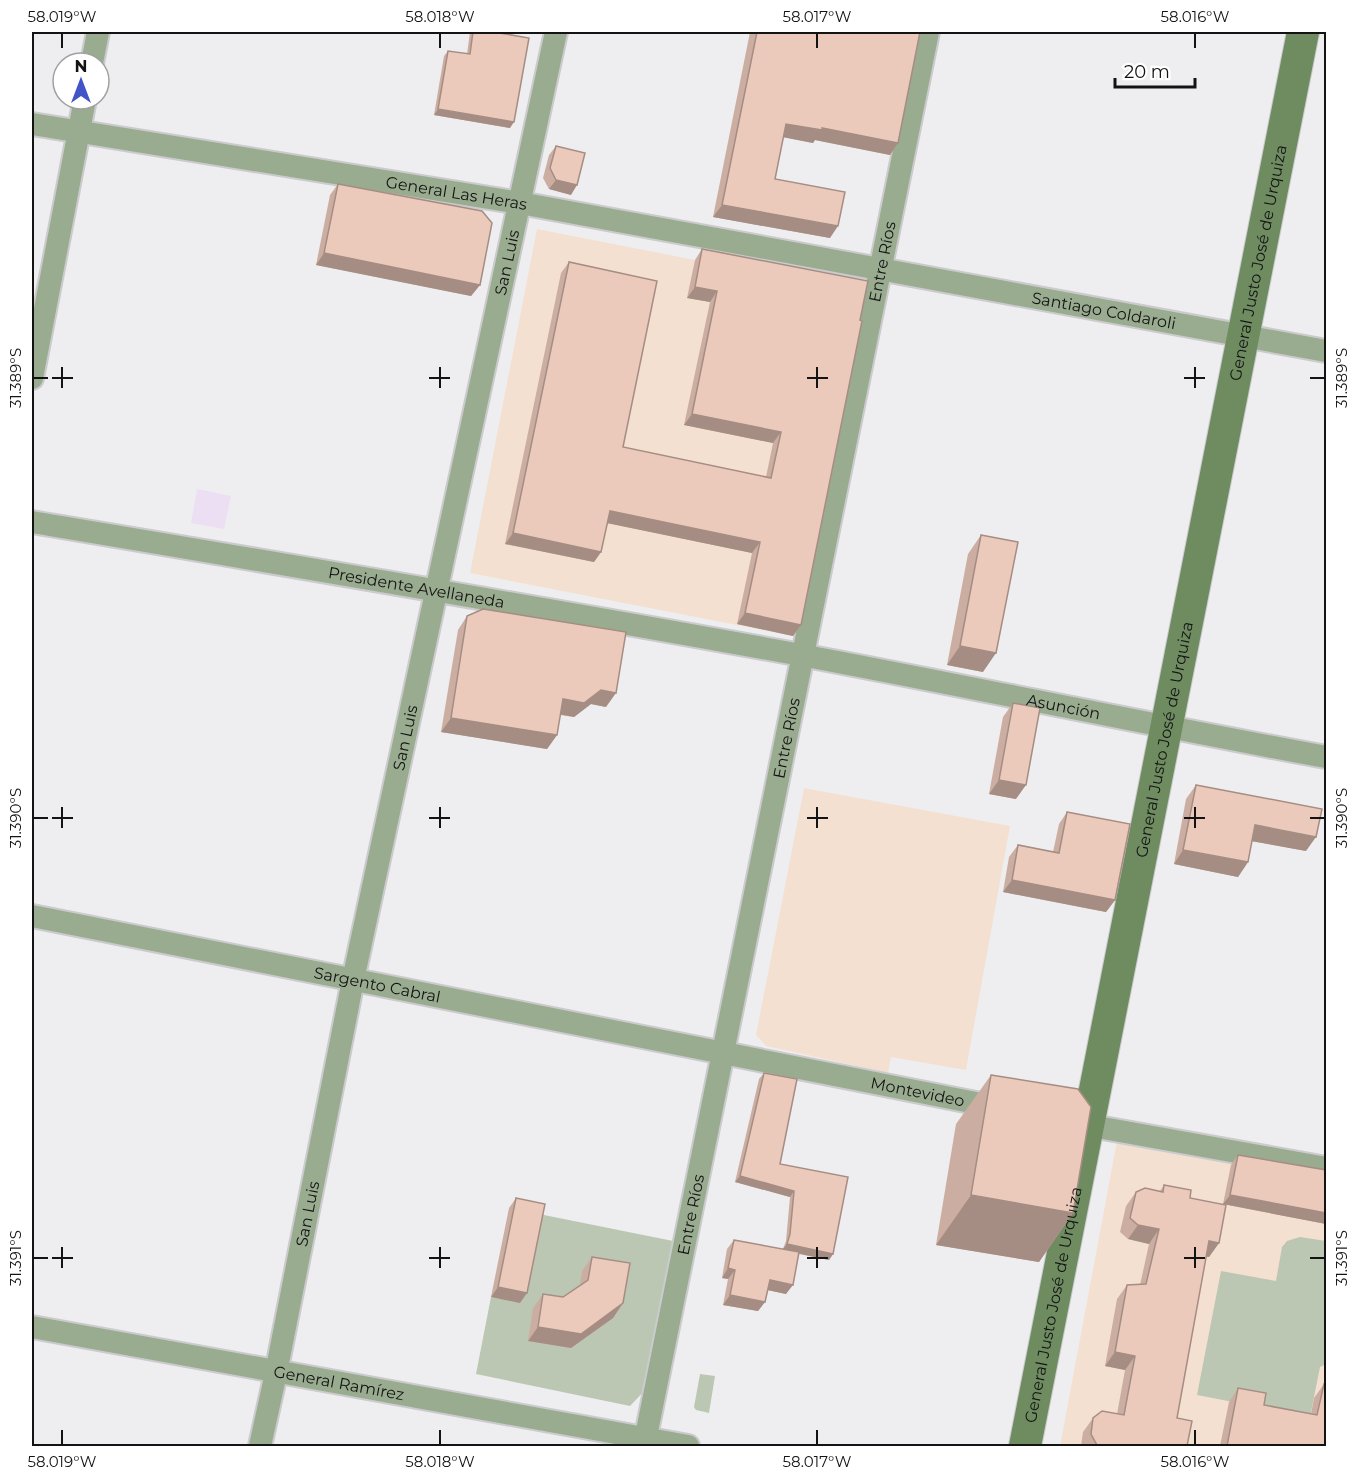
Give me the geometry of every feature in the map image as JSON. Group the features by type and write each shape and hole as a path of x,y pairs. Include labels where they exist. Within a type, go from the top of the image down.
{"street":[{"path":"94,51 98,32"},
{"name":"San Luis","path":"260,1446 353,980 556,32"},
{"name":"Entre Ríos","path":"645,1442 928,32"},
{"name":"General Justo José de Urquiza","path":"1025,1446 1303,32"},
{"path":"32,378 82,111"},
{"name":"General Las Heras","path":"32,124 520,203 879,270"},
{"name":"Santiago Coldaroli","path":"879,270 1326,351"},
{"name":"Presidente Avellaneda","path":"32,522 802,655"},
{"name":"Asunción","path":"802,655 1166,728 1326,757"},
{"name":"Sargento Cabral","path":"32,916 723,1053"},
{"name":"Montevideo","path":"723,1053 1017,1111"},
{"path":"1052,1118 1326,1168"},
{"name":"General Ramírez","path":"32,1327 645,1442 688,1446"}],"shaded area":[{"path":"537,229 695,260 688,298 853,329 793,636 470,573"},
{"path":"197,489 231,496 224,529 191,523"},
{"path":"804,788 1010,826 966,1070 891,1057 888,1073 766,1046 756,1035"},
{"path":"1117,1141 1326,1179 1326,1446 1060,1446"}],"green space":[{"path":"539,1214 678,1242 648,1387 630,1406 476,1374 491,1297 516,1302"},
{"path":"1300,1237 1326,1241 1326,1364 1320,1367 1310,1417 1197,1395 1221,1271 1276,1281 1282,1247 1287,1241"},
{"path":"700,1374 715,1376 709,1413 696,1410 694,1407"}],"building":[{"path":"473,32 500,32 529,38 514,122 438,109 448,51 470,54"},
{"path":"757,32 920,32 898,143 822,128 822,130 786,124 775,179 845,192 838,226 722,205"},
{"path":"556,146 585,153 577,185 556,180 550,168"},
{"path":"338,184 482,211 492,223 480,285 324,253"},
{"path":"702,249 868,281 801,625 745,613 760,542 610,511 601,552 513,533 569,262 657,281 623,447 771,478 781,432 692,414 717,291 695,287"},
{"path":"981,535 1018,542 996,653 960,646"},
{"path":"483,609 626,632 616,693 601,690 584,703 563,699 557,735 451,718 467,616"},
{"path":"1013,703 1040,708 1026,785 999,780"},
{"path":"1196,785 1322,809 1316,837 1255,825 1248,862 1183,850"},
{"path":"1067,812 1130,824 1115,900 1012,880 1018,845 1059,853"},
{"path":"764,1073 797,1079 780,1164 848,1177 833,1254 787,1244 794,1191 740,1176"},
{"path":"991,1075 1078,1089 1091,1107 1073,1213 971,1195"},
{"path":"1238,1155 1326,1170 1326,1213 1230,1195"},
{"path":"1164,1185 1191,1190 1190,1198 1226,1205 1219,1243 1209,1241 1177,1418 1192,1421 1187,1446 1097,1445 1091,1434 1093,1418 1102,1411 1124,1415 1135,1356 1115,1352 1127,1285 1146,1284 1159,1229 1138,1225 1130,1218 1136,1192 1145,1188 1163,1192"},
{"path":"516,1198 545,1204 527,1293 498,1287"},
{"path":"734,1240 799,1252 793,1285 770,1280 765,1302 730,1295 735,1270 728,1268"},
{"path":"592,1257 630,1263 623,1303 581,1334 538,1327 543,1294 563,1297 588,1280"},
{"path":"1324,1384 1326,1385 1326,1446 1227,1446 1238,1388 1266,1393 1264,1405 1317,1415"}]}
